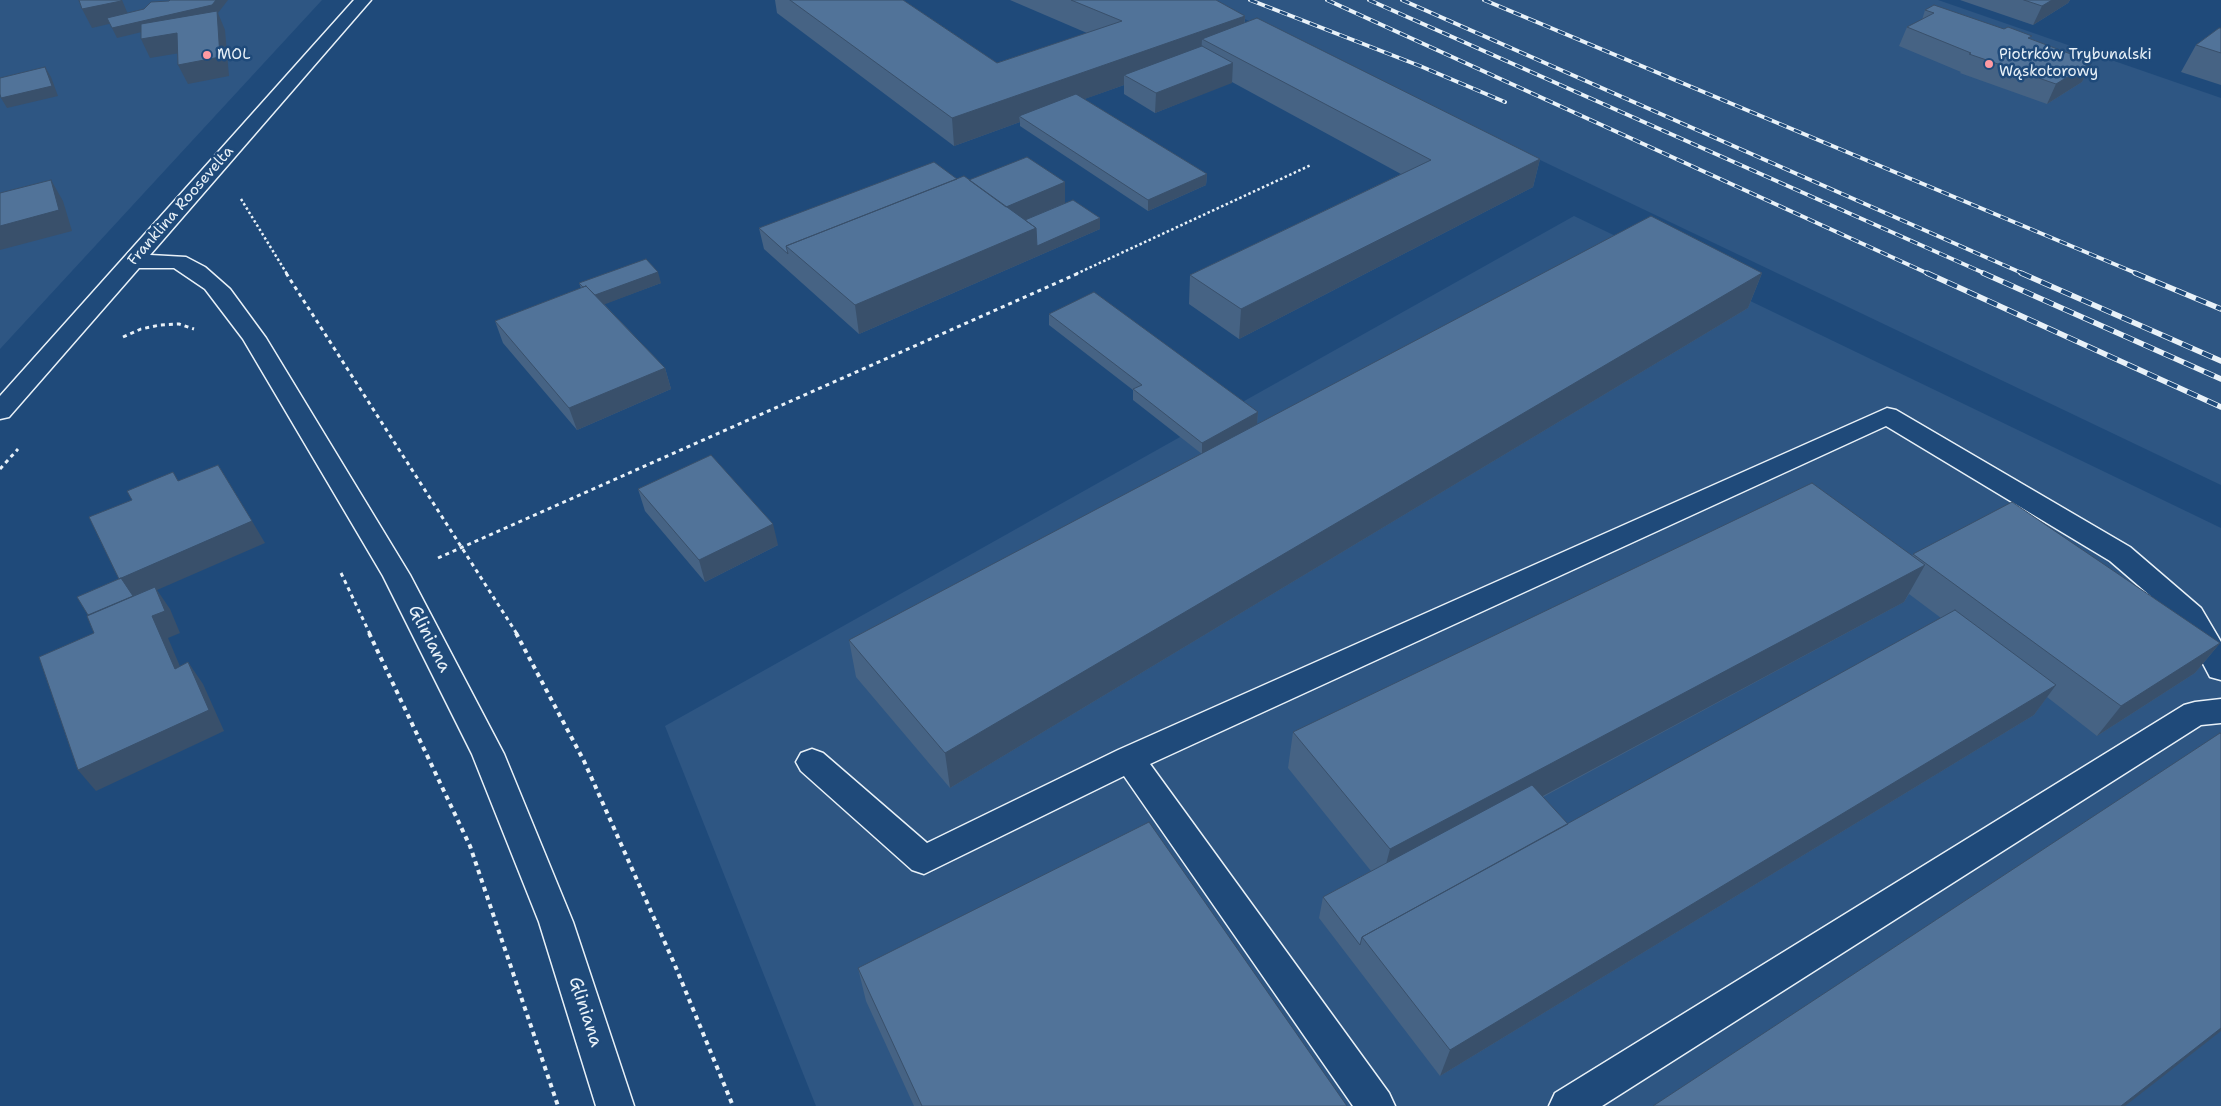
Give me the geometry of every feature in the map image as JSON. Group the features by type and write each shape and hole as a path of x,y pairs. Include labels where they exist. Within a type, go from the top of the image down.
{"street":[{"name":"Franklina Roosevelta","path":"0,411 363,0"},
{"name":"Gliniana","path":"132,261 178,262 214,284 254,338 396,575 488,754 556,922 616,1106"},
{"path":"812,762 924,860 1129,759 1887,416 2120,554 2191,615 2221,669"},
{"path":"1568,1106 2195,714 2221,711"},
{"path":"1129,759 1376,1106"}],"path":[{"path":"396,575 463,548 1057,283 1311,165"},
{"path":"239,191 257,228 516,632 584,761 674,963 733,1106"},
{"path":"117,342 124,336 141,328 160,325 179,324 199,333"},
{"path":"0,469 19,447"},
{"path":"339,568 470,846 558,1106"}],"shaded area":[{"path":"0,0 322,0 0,349"},
{"path":"1205,0 1938,0 2221,98 2221,485"},
{"path":"1574,216 2221,528 2221,1106 816,1106 665,726"}],"building":[{"path":"79,0 121,0 121,1 82,9"},
{"path":"216,0 212,5 112,28 107,18 144,9 151,2"},
{"path":"790,0 903,0 997,63 1122,21 1071,0 1216,0 1245,16 952,118"},
{"path":"2024,0 2052,0 2042,6"},
{"path":"1934,5 2004,29 2008,27 2032,36 2028,38 2092,62 2056,84 1969,54 1971,53 1907,27 1934,13 1925,10"},
{"path":"217,11 220,57 178,65 177,33 141,39 141,24"},
{"path":"1257,18 1540,159 1241,309 1190,275 1431,160 1202,39"},
{"path":"2221,28 2221,53 2196,45"},
{"path":"1202,46 1233,63 1156,93 1124,75"},
{"path":"45,67 52,86 1,98 0,78"},
{"path":"1076,94 1207,174 1148,200 1019,116"},
{"path":"1027,157 1065,182 1006,207 969,180"},
{"path":"934,162 957,179 786,246 788,254 759,228"},
{"path":"964,176 1036,228 855,305 786,246"},
{"path":"51,180 59,210 0,226 0,193"},
{"path":"1073,200 1100,218 1037,246 1036,228 1025,220"},
{"path":"1651,216 1762,273 945,753 849,640"},
{"path":"646,259 658,272 595,295 586,286 583,287 579,283"},
{"path":"586,286 665,368 569,408 495,321"},
{"path":"1094,292 1258,412 1202,443 1133,389 1142,385 1049,314"},
{"path":"711,455 773,524 699,560 638,489"},
{"path":"218,465 252,521 119,579 89,517 132,500 127,491 173,472 178,481"},
{"path":"1812,483 1925,565 1390,849 1293,732"},
{"path":"2012,502 2220,643 2121,706 1913,554"},
{"path":"121,578 133,596 88,615 77,597"},
{"path":"155,587 165,611 152,616 175,669 188,662 209,710 78,770 39,657 94,633 87,616"},
{"path":"1955,610 2056,685 1450,1050 1362,937"},
{"path":"2220,733 2221,1028 2121,1106 1653,1106"},
{"path":"1532,785 1568,824 1362,937 1360,945 1323,897"},
{"path":"1149,822 1347,1106 922,1106 858,968"}],"railway":[{"path":"1250,0 1420,66 1505,102"},
{"path":"1327,0 1929,274"},
{"path":"1369,0 1986,274"},
{"path":"1402,0 2024,274"},
{"path":"1484,0 2138,274"},
{"path":"1927,273 2221,407"},
{"path":"1983,273 2221,379"},
{"path":"2021,273 2221,361"},
{"path":"2135,273 2221,309"}],"place":[{"name":"MOL","path":"207,55"},
{"name":"Piotrków Trybunalski Wąskotorowy","path":"1989,64"}]}
